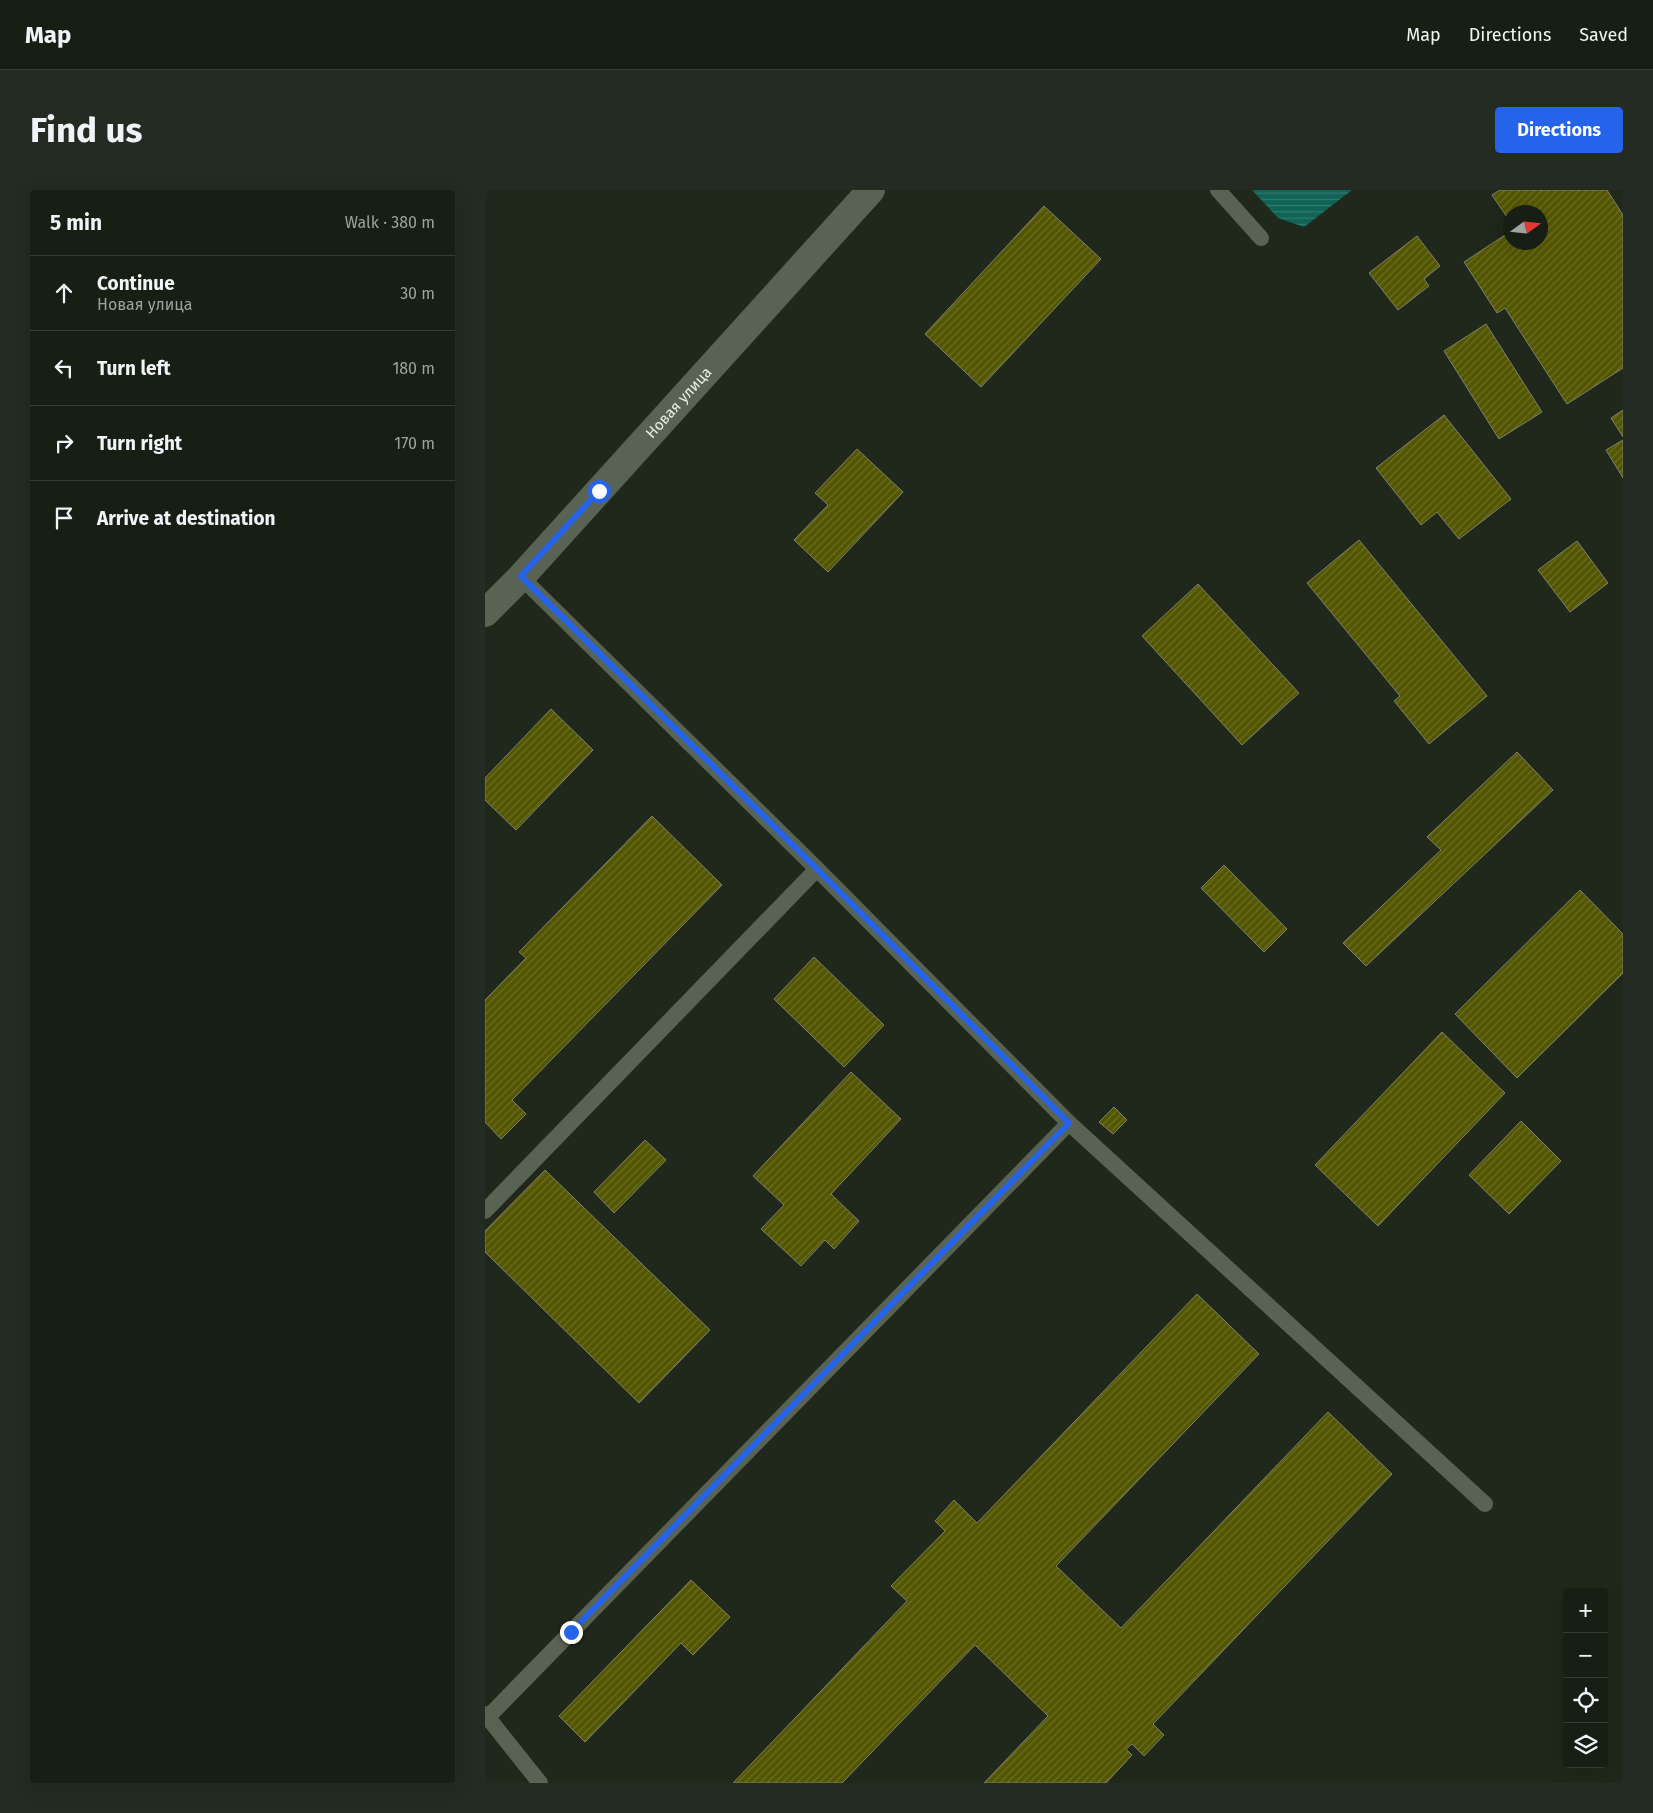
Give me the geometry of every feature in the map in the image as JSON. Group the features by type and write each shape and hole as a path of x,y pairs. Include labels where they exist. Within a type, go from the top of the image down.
{"street":[{"name":"Новая улица","path":"485,613 521,576 871,190"}],"lane":[{"path":"1218,190 1261,238"},
{"path":"521,576 817,869 1069,1123 1485,1504"},
{"path":"485,1212 817,869"},
{"path":"540,1783 486,1715 1069,1123"}],"water":[{"path":"1252,190 1352,190 1304,227 1278,218"}],"building":[{"path":"1500,190 1607,190 1623,215 1623,368 1567,404 1505,308 1497,313 1464,262 1503,236 1503,250 1548,250 1548,205 1503,205 1503,211 1492,195"},
{"path":"1044,206 1101,259 981,387 925,334"},
{"path":"1417,236 1440,266 1424,279 1429,286 1398,310 1369,273"},
{"path":"1486,324 1542,412 1499,439 1444,351"},
{"path":"1623,410 1623,437 1611,418"},
{"path":"1444,415 1511,499 1459,539 1437,512 1421,525 1376,468"},
{"path":"1623,440 1623,478 1606,450"},
{"path":"857,449 903,492 828,572 794,540 828,505 815,493"},
{"path":"1359,540 1487,696 1429,744 1394,701 1400,696 1307,583"},
{"path":"1577,541 1608,583 1570,612 1538,570"},
{"path":"1198,584 1299,693 1242,745 1142,636"},
{"path":"551,709 593,750 516,830 485,800 485,778"},
{"path":"1517,752 1553,790 1366,966 1343,943 1441,850 1427,837"},
{"path":"652,816 722,885 512,1100 526,1114 501,1139 485,1122 485,1000 526,958 519,952"},
{"path":"1224,865 1287,929 1264,952 1201,888"},
{"path":"1580,890 1623,934 1623,973 1517,1078 1455,1014"},
{"path":"814,957 884,1025 844,1067 774,999"},
{"path":"1442,1032 1505,1093 1378,1226 1315,1165"},
{"path":"851,1072 901,1119 831,1194 859,1221 834,1249 825,1240 801,1266 761,1229 784,1205 753,1176"},
{"path":"1114,1107 1127,1120 1113,1134 1099,1122"},
{"path":"1521,1121 1561,1161 1509,1214 1469,1175"},
{"path":"645,1140 666,1160 614,1213 594,1192"},
{"path":"545,1170 710,1330 639,1403 485,1252 485,1231"},
{"path":"1197,1294 1259,1354 1056,1566 1121,1628 1328,1412 1392,1474 1153,1724 1164,1735 1144,1756 1132,1744 1126,1749 1132,1755 1106,1783 984,1783 1048,1716 975,1645 842,1783 733,1783 907,1601 891,1586 945,1531 935,1521 954,1500 977,1523"},
{"path":"691,1580 730,1617 693,1655 681,1643 585,1742 559,1716"}],"route":[{"path":"571,1632 1069,1123 817,869 521,576 599,491"}]}
